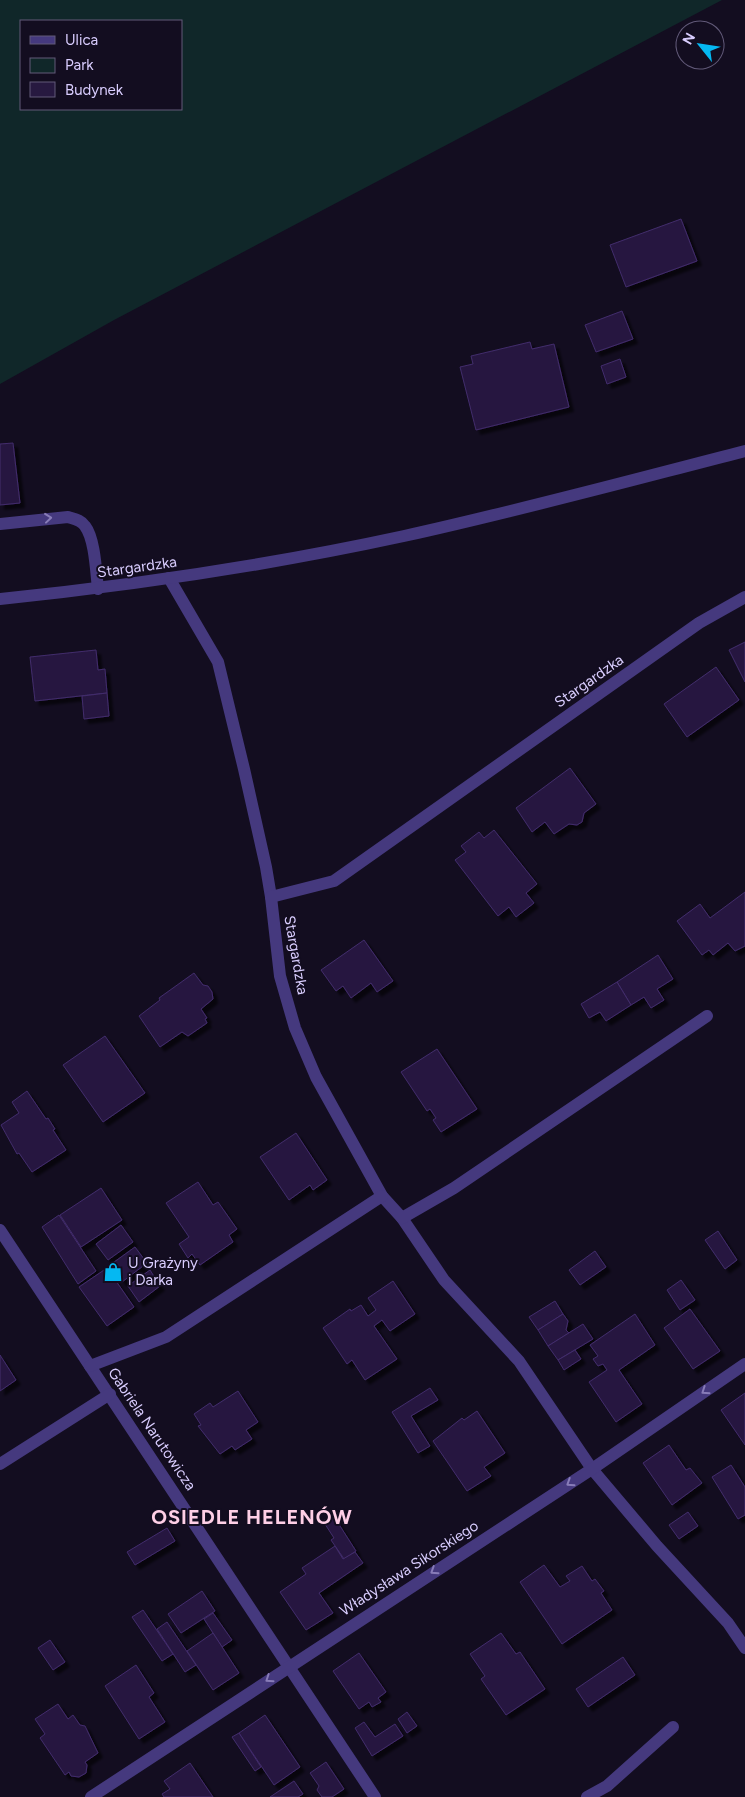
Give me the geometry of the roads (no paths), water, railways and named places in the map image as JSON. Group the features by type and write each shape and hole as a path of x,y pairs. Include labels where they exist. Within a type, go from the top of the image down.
{"street":[{"name":"Stargardzka","path":"0,599 98,589 249,567 406,536 745,451"},
{"path":"0,524 68,516 78,520 86,526 92,545 98,589"},
{"path":"170,578 218,662 247,779 270,897"},
{"name":"Stargardzka","path":"745,597 699,623 334,881 270,897 280,976 295,1028 316,1077 382,1196 402,1218 444,1280 519,1362 592,1469 728,1623 745,1648"},
{"path":"402,1218 454,1188 707,1016"},
{"path":"90,1366 166,1337 382,1196"},
{"name":"Gabriela Narutowicza","path":"0,1230 290,1665 375,1797"},
{"name":"Władysława Sikorskiego","path":"90,1797 592,1469 745,1364"},
{"path":"0,1464 110,1394"},
{"path":"587,1797 607,1786 673,1727"}],"place":[{"name":"U Grażyny i Darka","path":"113,1272"}],"district":[{"name":"OSIEDLE HELENÓW","path":"252,1517"}]}
